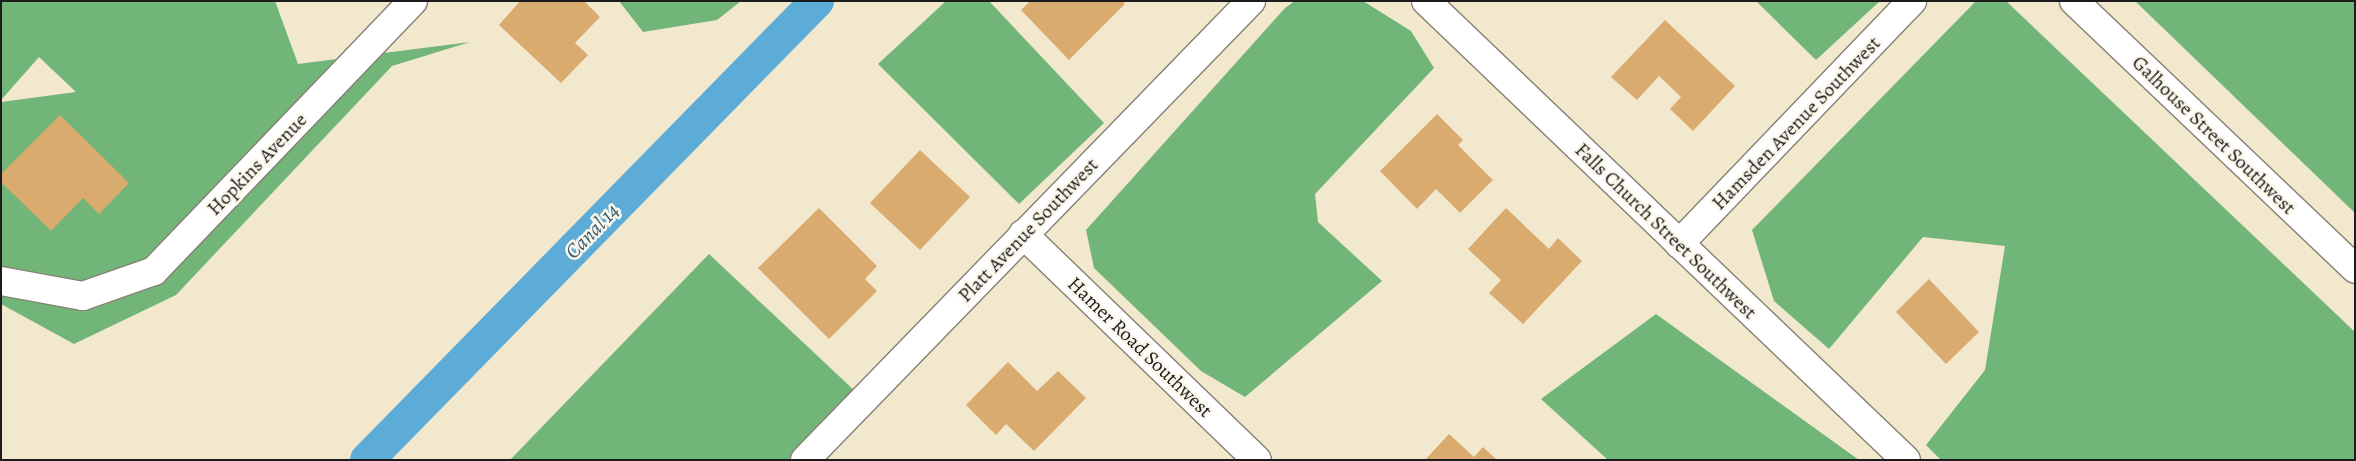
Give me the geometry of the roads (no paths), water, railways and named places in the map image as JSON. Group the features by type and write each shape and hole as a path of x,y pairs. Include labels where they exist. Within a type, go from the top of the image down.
{"street":[{"name":"Hopkins Avenue","path":"1,281 83,296 154,271 413,1"},
{"name":"Platt Avenue Southwest","path":"805,460 1251,1"},
{"name":"Falls Church Street Southwest","path":"1426,1 1906,460"},
{"name":"Hamsden Avenue Southwest","path":"1679,244 1912,1"},
{"name":"Galhouse Street Southwest","path":"2074,1 2355,270"},
{"name":"Hamer Road Southwest","path":"1024,234 1257,460"}],"waterway":[{"name":"Canal 14","path":"367,460 817,1"}]}
